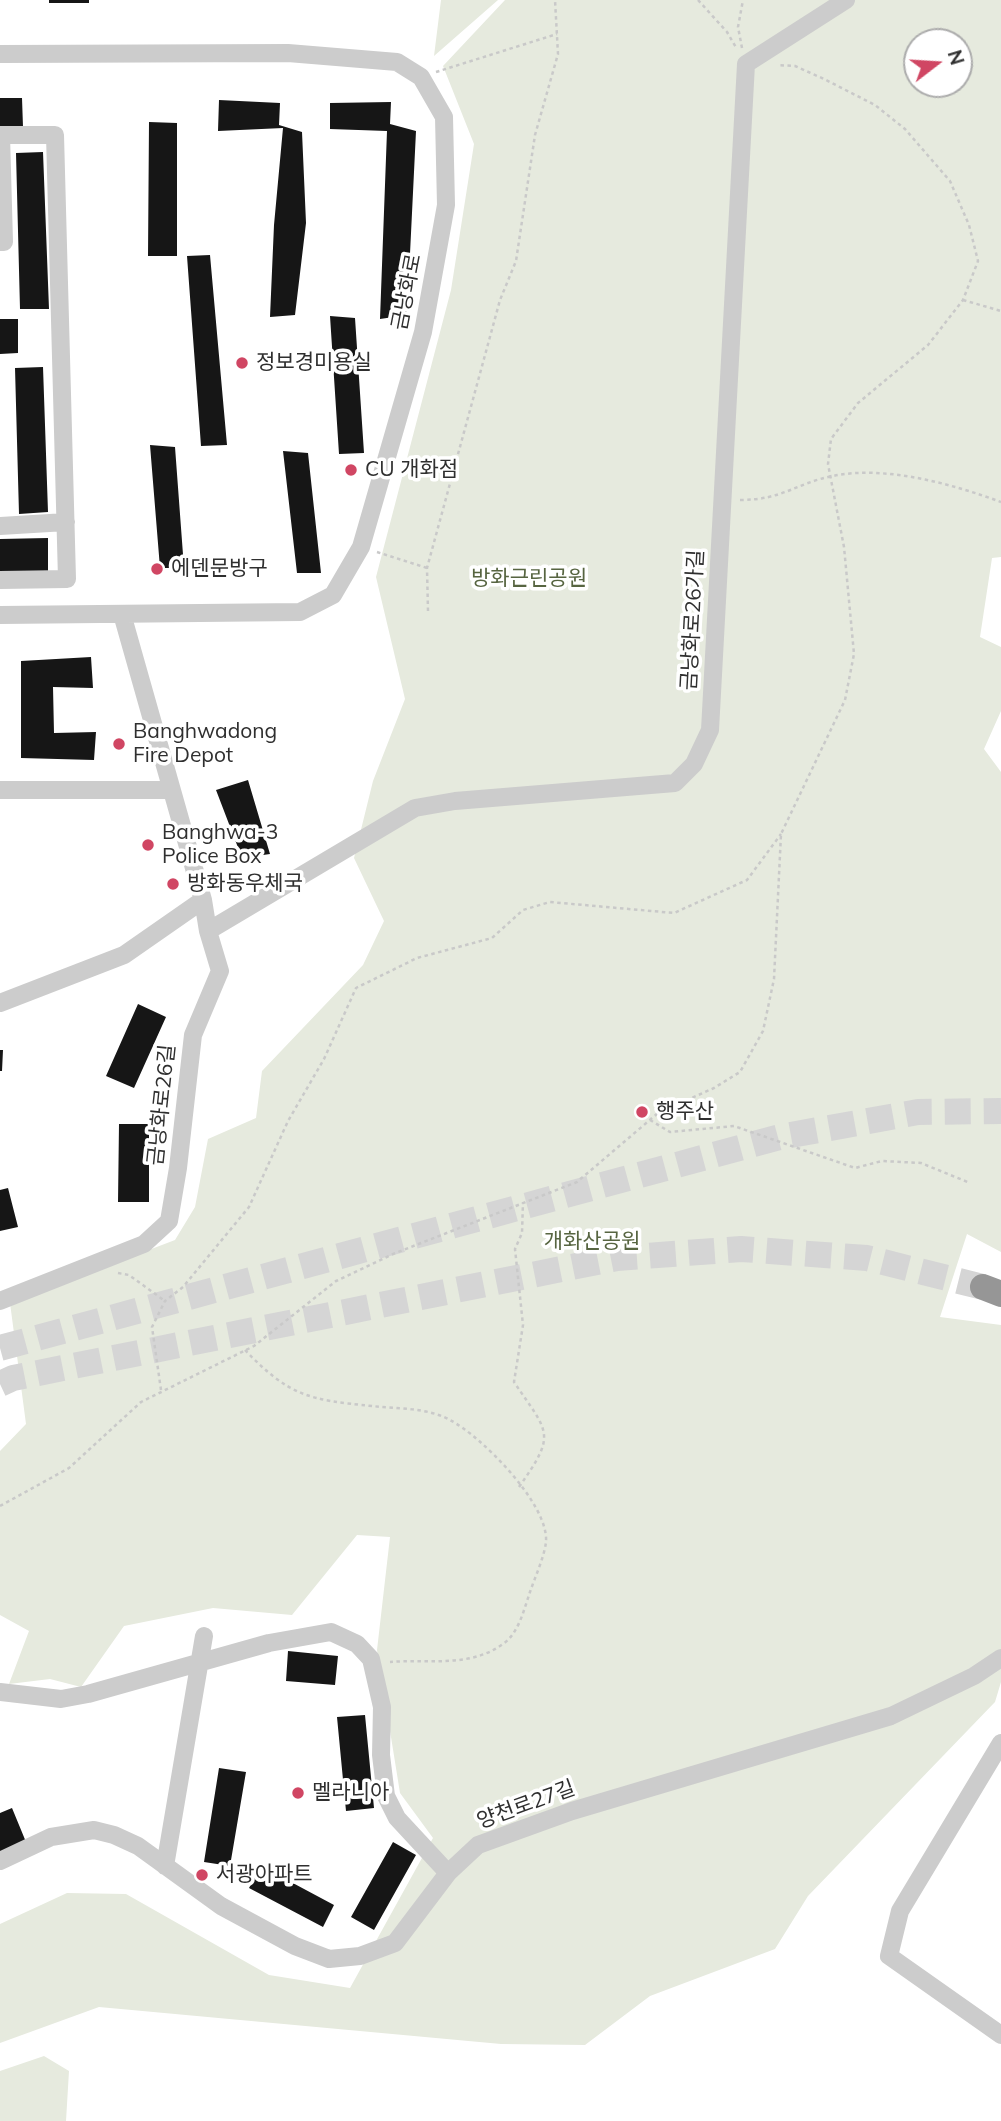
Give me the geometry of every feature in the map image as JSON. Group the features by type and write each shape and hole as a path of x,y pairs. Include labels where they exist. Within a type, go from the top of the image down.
{"street":[{"path":"746,64 846,0"},
{"path":"0,54 288,53 397,62 421,77"},
{"name":"금낭화로26가길","path":"208,931 415,808 506,796 675,783 694,764 710,730 746,64"},
{"name":"금낭화로","path":"0,615 300,612 333,595 360,547 423,332 446,205 444,117 421,77"},
{"path":"0,242 4,242 0,135 55,135 67,579 0,580"},
{"path":"0,526 66,522"},
{"name":"금낭화로26길","path":"0,1301 144,1244 169,1221 178,1168 192,1035 220,971 208,931 203,900 122,614"},
{"path":"0,790 172,790"},
{"path":"0,1003 124,955 203,900"},
{"path":"0,1692 61,1699 269,1643 331,1632 357,1644 370,1659 382,1707 381,1755 386,1796 397,1818 448,1873"},
{"path":"164,1866 204,1636"},
{"name":"양천로27길","path":"0,1861 51,1837 94,1830 138,1846 221,1906 295,1946 329,1958 360,1956 395,1943 448,1873 478,1845 518,1828 891,1716 974,1676 1001,1658"},
{"path":"1001,1743 900,1911 889,1956 1001,2035"}],"path":[{"path":"428,611 427,568 500,300 516,261 535,135 558,54 555,0"},
{"path":"743,0 737,27 746,64"},
{"path":"421,77 557,34"},
{"path":"964,300 1001,311"},
{"path":"723,500 765,500 830,476 865,471 960,487 1001,502"},
{"path":"360,547 427,568"},
{"path":"161,1391 152,1326 165,1301 183,1287 249,1207 288,1121 324,1059 356,988 416,958 492,938 523,910 550,902 674,914 747,880 781,835"},
{"path":"650,1120 670,1132 734,1126 855,1168 882,1161 921,1163 970,1183"},
{"path":"520,1487 542,1454 546,1438 543,1422 514,1382 523,1325 515,1249 522,1233 524,1200"},
{"path":"91,1266 129,1275 165,1301"},
{"path":"245,1350 271,1377 295,1393 372,1406 403,1407 448,1419 471,1434 500,1460 539,1513 546,1540 520,1621 505,1643 479,1656 443,1663 391,1662 373,1670"}],"green space":[{"path":"441,0 498,0 434,56"},
{"name":"개화산공원","path":"505,0 1001,0 1001,557 992,558 980,637 1001,647 1001,711 984,749 1001,772 1001,1252 967,1234 940,1317 1001,1325 1001,1682 995,1702 808,1896 775,1949 650,1996 585,2045 501,2044 99,2007 0,2043 0,1924 67,1893 126,1894 269,1975 350,1988 433,1838 400,1793 377,1650 390,1537 357,1535 292,1615 213,1608 124,1626 81,1687 50,1679 9,1684 29,1631 0,1615 0,1451 26,1424 10,1303 175,1240 195,1207 208,1139 256,1118 262,1071 363,965 384,921 354,858 373,781 405,699 376,577 451,290 474,144 443,66"},
{"path":"44,2056 69,2071 66,2121 0,2121 0,2071"}],"building":[{"path":"49,0 89,0 89,3 49,3"},
{"path":"0,98 22,98 23,127 0,127"},
{"path":"219,100 280,103 279,125 302,132 306,223 295,315 270,317 274,225 283,128 218,131"},
{"path":"391,102 390,124 416,131 407,315 380,319 387,131 330,129 330,103"},
{"path":"149,122 177,123 177,256 148,256"},
{"path":"43,152 49,309 20,309 16,153"},
{"path":"210,255 227,445 201,446 187,256"},
{"path":"330,316 355,318 364,453 339,454"},
{"path":"0,319 18,319 18,353 0,354"},
{"path":"43,367 48,512 19,514 15,368"},
{"path":"150,445 175,447 184,568 160,568"},
{"path":"283,451 308,453 321,573 297,573"},
{"path":"48,538 48,571 0,571 0,539"},
{"path":"91,657 93,688 53,687 54,733 96,732 94,760 21,758 21,661"},
{"path":"248,780 270,854 242,858 216,790"},
{"path":"138,1004 166,1017 134,1088 106,1076"},
{"path":"0,1050 3,1050 2,1071 0,1071"},
{"path":"119,1124 149,1124 149,1202 118,1202"},
{"path":"8,1188 18,1227 0,1231 0,1190"},
{"path":"288,1651 338,1656 335,1685 286,1681"},
{"path":"365,1715 374,1808 346,1811 337,1717"},
{"path":"219,1768 246,1772 230,1866 204,1862"},
{"path":"12,1808 26,1842 0,1852 0,1813"},
{"path":"393,1842 416,1855 374,1930 351,1917"},
{"path":"261,1866 334,1905 323,1927 249,1888"}],"tunnel":[{"path":"0,1348 780,1137 918,1112 1001,1111"},
{"path":"0,1384 13,1378 617,1258 741,1249 867,1258 983,1287"}],"place":[{"name":"정보경미용실","path":"242,363"},
{"name":"CU 개화점","path":"351,470"},
{"name":"에덴문방구","path":"157,569"},
{"name":"Banghwadong Fire Depot","path":"119,744"},
{"name":"Banghwa-3 Police Box","path":"148,845"},
{"name":"방화동우체국","path":"173,884"},
{"name":"행주산","path":"642,1112"},
{"name":"멜라니아","path":"298,1793"},
{"name":"서광아파트","path":"202,1875"}],"park label":[{"name":"방화근린공원","path":"529,579"}]}
